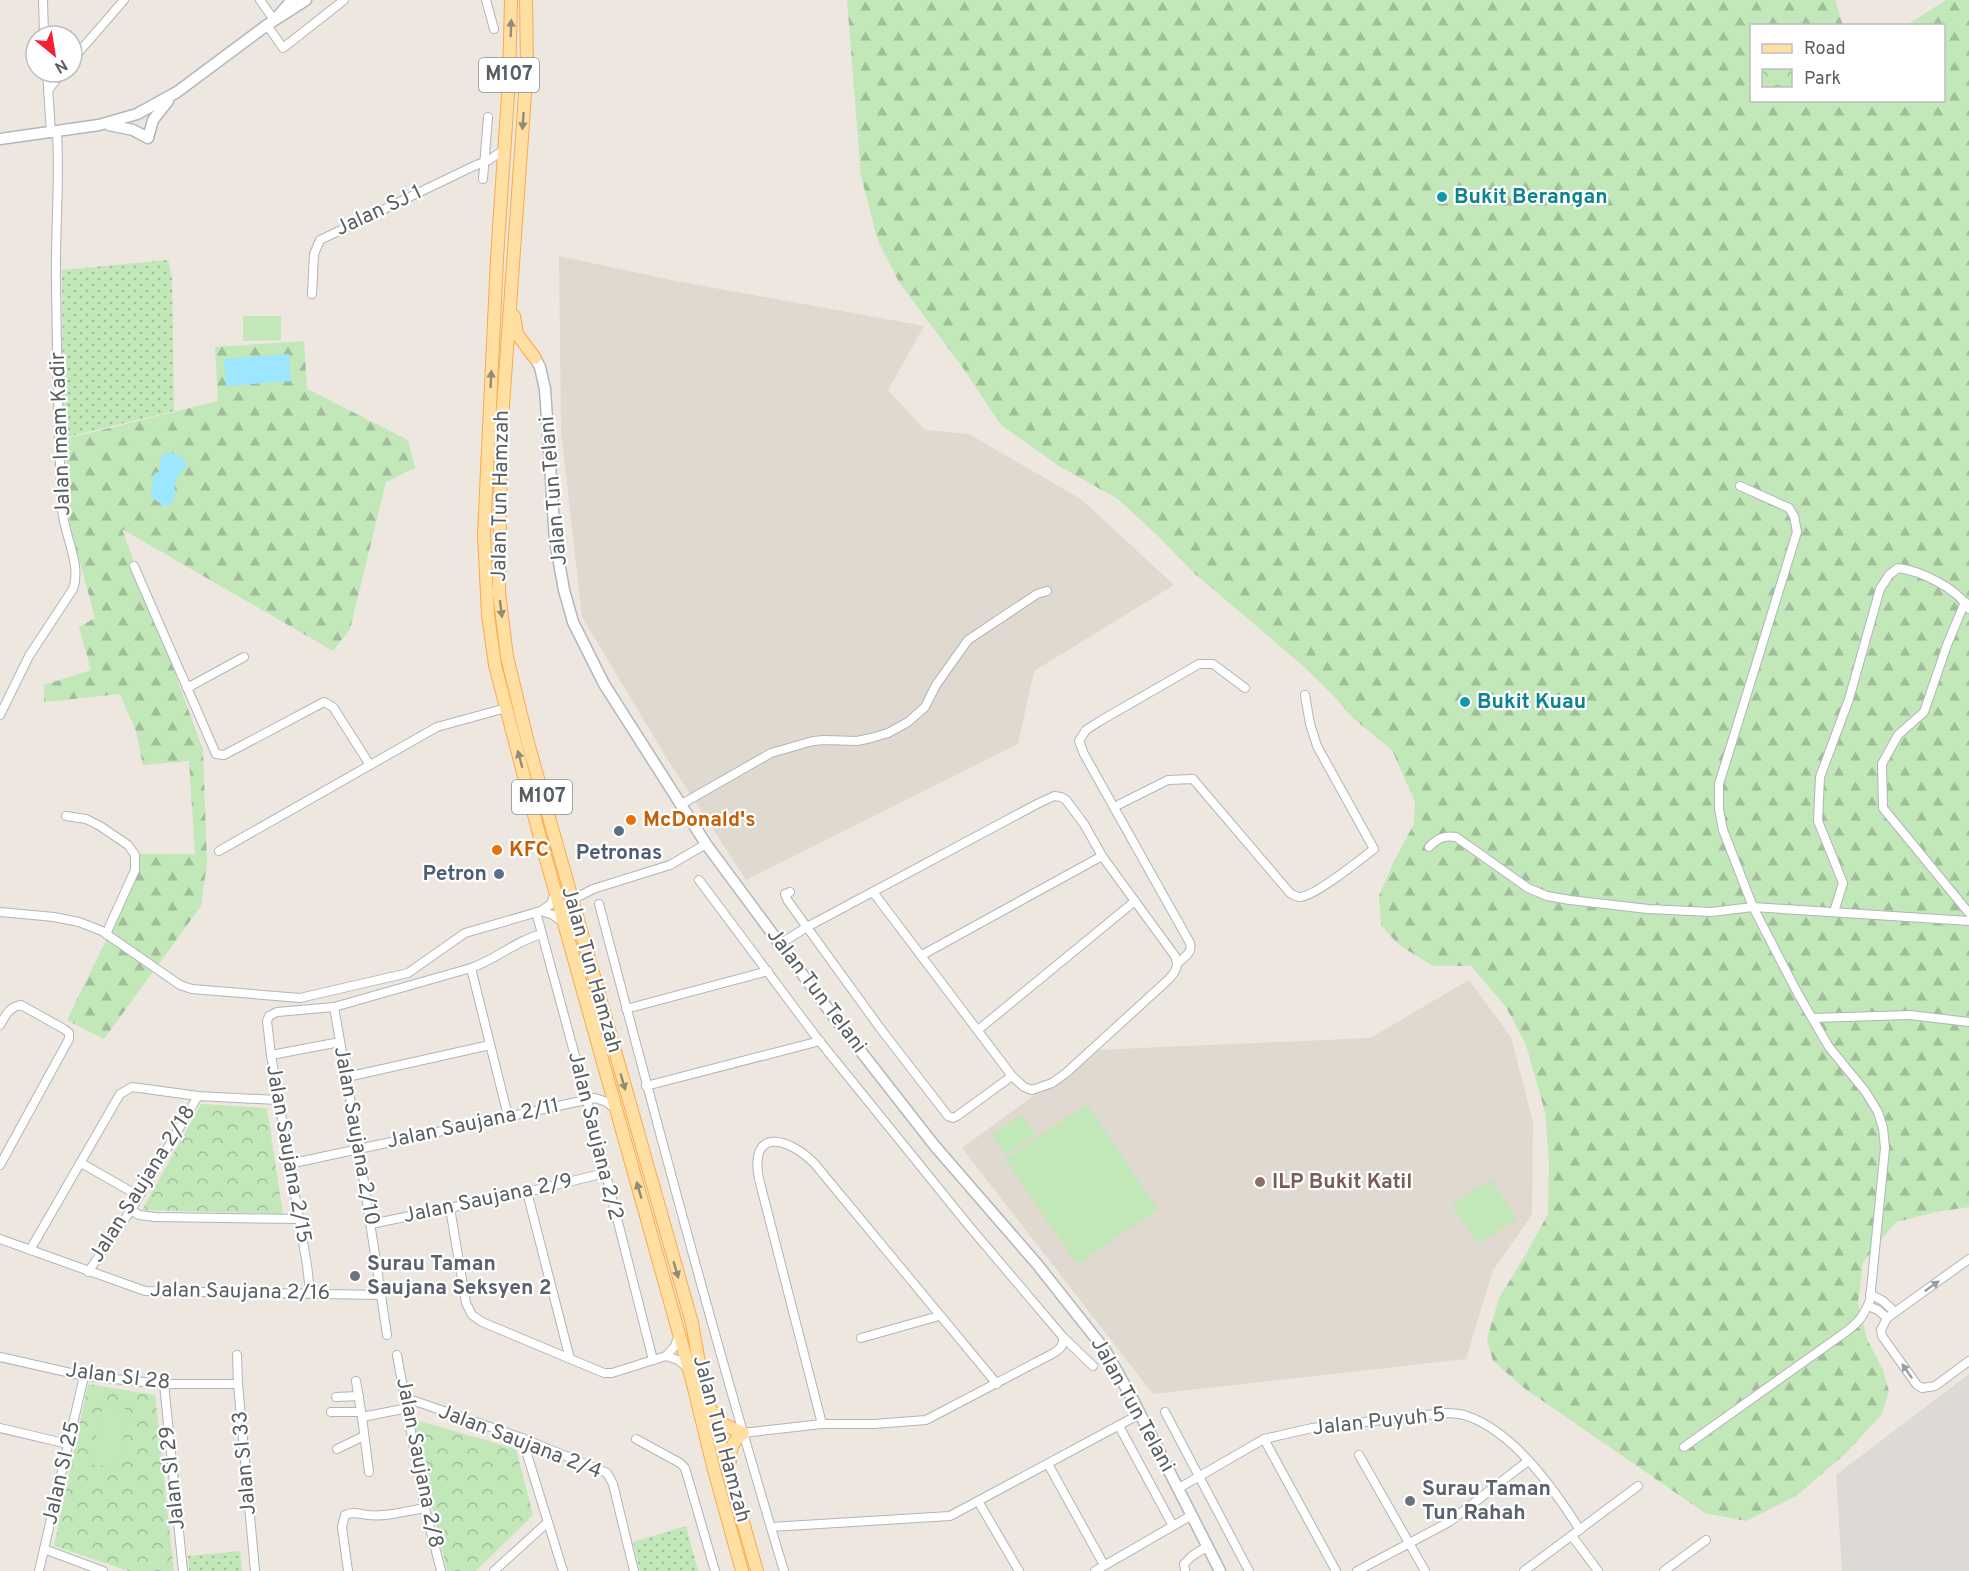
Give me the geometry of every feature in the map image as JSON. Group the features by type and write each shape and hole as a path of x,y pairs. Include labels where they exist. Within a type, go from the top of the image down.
{"main road":[{"name":"Jalan Tun Hamzah","path":"511,0 511,43 484,556 488,615 495,665 555,893 689,1369 742,1571"},
{"name":"Jalan Tun Hamzah","path":"526,0 526,66 501,434 498,573 507,657 537,776 692,1323 702,1379 757,1571"},
{"path":"514,254 514,327 535,358"},
{"path":"501,434 513,357 522,352 528,352 535,358"},
{"path":"692,1323 722,1424 742,1433 730,1448 730,1462 742,1516"},
{"path":"718,1485 733,1571"}],"street":[{"path":"44,0 44,24"},
{"path":"84,46 123,0"},
{"path":"260,0 283,48 344,0"},
{"path":"272,21 292,0"},
{"path":"0,139 99,125 137,114 177,92 272,21 306,0"},
{"path":"486,0 494,29"},
{"name":"Jalan Imam Kadir","path":"0,715 29,656 76,581 75,565 63,525 56,280 59,181 48,84"},
{"path":"49,88 52,84"},
{"path":"99,125 123,127 147,138 153,120 177,92"},
{"path":"483,179 487,161 488,117"},
{"name":"Jalan SJ 1","path":"312,294 314,254 320,240 487,161 505,149"},
{"path":"487,161 503,173"},
{"name":"Jalan Tun Telani","path":"535,358 545,389 555,540 564,590 573,622 604,684 706,844 780,944 934,1145 1096,1337 1140,1414 1220,1571"},
{"path":"1684,1447 1861,1321 1866,1313 1870,1294 1885,1148 1883,1128 1878,1112 1865,1091 1829,1047 1753,907 1724,830 1719,809 1719,784 1797,532 1794,516 1789,508 1740,486"},
{"path":"134,566 217,755 224,755 324,702 333,707 370,765"},
{"path":"1834,912 1843,883 1818,821 1820,777 1849,699 1880,589 1889,575 1898,567 1912,569 1933,578 1967,606 1947,645 1924,712 1898,735 1882,764 1883,808 1969,913"},
{"path":"680,805 771,753 813,741 857,741 871,738 888,733 908,722 925,707 936,685 968,640 1037,594 1047,591"},
{"path":"187,688 244,657"},
{"path":"1178,963 1190,953 1192,948 1190,943 1079,741 1086,730 1199,664 1214,664 1245,688"},
{"path":"1114,807 1168,780 1193,778 1290,893 1298,897 1318,889 1374,849 1317,746 1305,695"},
{"path":"219,851 437,727 506,708"},
{"path":"780,944 807,927 1054,796 1066,800 1084,825 1102,856 1175,956 1178,963 1177,969 1169,979 1066,1073 1052,1083 1032,1090 1023,1087 1012,1076 873,892"},
{"path":"66,816 87,819 100,826 128,844 135,855 135,870 106,934"},
{"path":"1429,847 1437,839 1447,836 1456,837 1528,888 1547,896 1570,900 1648,909 1711,912 1753,907 1969,921"},
{"path":"572,900 593,889 670,865 706,844"},
{"path":"922,955 1102,856"},
{"path":"699,880 820,1041 969,1226 1064,1337 1093,1366"},
{"path":"790,892 786,896 807,927 880,1028 948,1116 953,1118 957,1116 1012,1076"},
{"path":"0,912 70,921 106,934 180,985 206,992 300,998 408,973 465,933 539,912 551,904 555,893"},
{"path":"978,1030 1135,901"},
{"path":"599,904 646,1086 742,1433 784,1571"},
{"path":"539,912 553,915 564,922"},
{"name":"Jalan Saujana 2/2","path":"539,912 542,934 591,1099 605,1173 653,1360"},
{"path":"267,996 273,1014 334,1008 471,968 493,960 531,936 542,934"},
{"path":"471,968 508,1116"},
{"path":"626,1009 768,971"},
{"path":"0,1025 8,1011 14,1006 21,1005 69,1034 69,1039 0,1165"},
{"name":"Jalan Saujana 2/10","path":"334,1008 359,1149 387,1335"},
{"name":"Jalan Saujana 2/15","path":"273,1014 267,1021 271,1055 310,1292"},
{"path":"1813,1018 1910,1015 1969,1022"},
{"path":"646,1086 820,1041"},
{"path":"271,1055 340,1042"},
{"path":"347,1077 490,1045"},
{"path":"591,1099 603,1090 607,1078"},
{"path":"30,1250 120,1094 127,1088 198,1096 278,1100"},
{"name":"Jalan Saujana 2/18","path":"88,1272 131,1210 198,1096"},
{"path":"591,1099 607,1102 616,1110"},
{"name":"Jalan Saujana 2/11","path":"289,1164 591,1099"},
{"path":"822,1425 759,1179 757,1157 759,1149 765,1144 783,1143 805,1154 997,1384"},
{"path":"81,1163 139,1196"},
{"name":"Jalan Saujana 2/9","path":"371,1224 527,1192 605,1173"},
{"path":"527,1192 570,1359"},
{"path":"450,1208 466,1303 472,1315 482,1322 604,1373 612,1373 666,1356 675,1346 679,1334"},
{"path":"131,1210 139,1215 154,1217 299,1219"},
{"name":"Jalan Saujana 2/16","path":"0,1239 145,1291 381,1295"},
{"path":"1969,1259 1891,1315 1881,1330 1882,1336 1917,1385 1922,1388 1935,1386 1969,1361"},
{"path":"1870,1294 1883,1301 1891,1315"},
{"path":"1868,1306 1891,1315"},
{"path":"861,1338 939,1316"},
{"path":"742,1433 822,1425 926,1420 1060,1349 1064,1344 1064,1337"},
{"name":"Jalan SI 33","path":"237,1355 255,1571"},
{"name":"Jalan Saujana 2/8","path":"397,1355 425,1508 441,1571"},
{"path":"666,1356 678,1359 689,1369"},
{"name":"Jalan SI 28","path":"0,1357 84,1376 164,1384 238,1384"},
{"name":"Jalan SI 25","path":"39,1571 84,1376"},
{"path":"356,1381 369,1472"},
{"name":"Jalan SI 29","path":"164,1384 183,1571"},
{"path":"336,1397 359,1396"},
{"name":"Jalan Saujana 2/4","path":"406,1398 522,1438 607,1473 613,1484 634,1571"},
{"path":"332,1412 362,1414 408,1408"},
{"path":"1165,1412 1249,1571"},
{"name":"Jalan Puyuh 5","path":"1179,1488 1264,1439 1312,1428 1444,1413 1455,1414 1464,1415 1488,1426 1528,1461 1556,1492 1580,1530"},
{"path":"771,1527 950,1516 1140,1414"},
{"path":"1119,1426 1173,1526"},
{"path":"0,1428 68,1444"},
{"path":"337,1449 364,1436"},
{"path":"522,1438 563,1571"},
{"path":"636,1439 685,1468 715,1571"},
{"path":"1264,1439 1336,1571"},
{"path":"1359,1455 1425,1571"},
{"path":"1358,1571 1449,1522 1528,1461"},
{"path":"1048,1464 1104,1566"},
{"path":"1524,1571 1638,1486"},
{"path":"978,1501 1019,1571"},
{"path":"348,1571 342,1527 345,1515 352,1512 388,1515 425,1508"},
{"path":"1095,1571 1192,1515"},
{"path":"494,1571 548,1522"},
{"path":"1572,1536 1598,1571"},
{"path":"1664,1571 1706,1540"},
{"path":"1185,1571 1184,1564 1187,1560 1208,1546"},
{"path":"44,1549 104,1571"}],"shaded area":[{"path":"559,256 676,281 924,326 888,390 925,430 969,434 1081,499 1174,585 1034,671 1018,744 746,880 668,760 582,617 561,432"},
{"name":"ILP Bukit Katil","path":"1469,980 1511,1037 1533,1122 1532,1215 1493,1270 1466,1359 1153,1394 962,1148 1096,1050 1370,1038"},
{"path":"1969,1374 1969,1571 1842,1571 1836,1475"}],"green space":[{"path":"847,0 1835,0 1843,24 1750,24 1750,102 1945,102 1945,24 1909,24 1946,0 1969,0 1969,1207 1896,1222 1863,1262 1858,1303 1867,1339 1883,1370 1889,1392 1881,1415 1847,1452 1796,1496 1746,1521 1705,1513 1524,1388 1493,1361 1487,1339 1499,1298 1548,1214 1549,1161 1545,1112 1526,1045 1506,1007 1471,966 1433,966 1399,945 1381,925 1379,896 1394,861 1414,824 1415,802 1392,750 1353,718 1301,664 1194,573 1118,499 1059,466 1001,425 963,368 899,282 878,241 861,176"},
{"path":"168,260 172,278 174,411 63,438 62,270"},
{"path":"243,316 281,316 281,340 243,341"},
{"path":"304,341 307,389 408,440 415,468 386,482 350,629 333,651 122,529 203,750 207,863 201,906 104,1039 67,1020 140,871 138,854 195,854 189,761 143,765 136,731 120,694 44,702 44,685 91,670 79,627 95,618 70,525 65,439 218,401 215,347"},
{"path":"201,1104 267,1108 283,1214 142,1210"},
{"path":"1087,1104 1158,1209 1077,1264 1005,1159"},
{"path":"1022,1115 1035,1135 1005,1155 992,1135"},
{"path":"1491,1179 1517,1219 1478,1244 1452,1204"},
{"path":"88,1384 155,1395 174,1571 129,1571 54,1546"},
{"path":"103,1406 130,1410 117,1468 90,1464"},
{"path":"412,1419 516,1449 533,1515 476,1571 447,1571"},
{"path":"686,1526 698,1571 640,1571 633,1542"},
{"path":"240,1551 242,1571 189,1571 188,1556"}],"water":[{"path":"289,354 291,381 226,386 224,359"},
{"path":"168,452 182,458 186,467 175,483 173,501 170,506 164,506 151,497 154,473 159,472 161,458"}],"place":[{"name":"Bukit Berangan","path":"1442,197"},
{"name":"Bukit Kuau","path":"1465,702"},
{"name":"McDonald's","path":"631,820"},
{"name":"Petronas","path":"619,831"},
{"name":"KFC","path":"497,850"},
{"name":"Petron","path":"499,874"},
{"name":"ILP Bukit Katil","path":"1260,1182"},
{"name":"Surau Taman Saujana Seksyen 2","path":"355,1276"},
{"name":"Surau Taman Tun Rahah","path":"1410,1501"}]}
